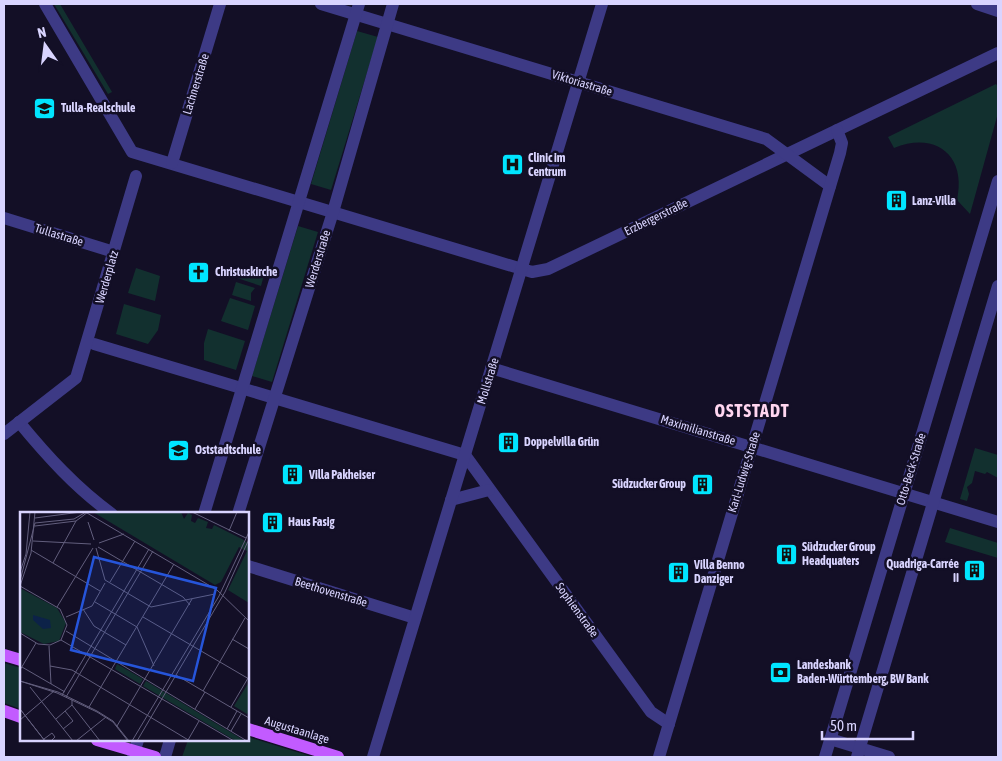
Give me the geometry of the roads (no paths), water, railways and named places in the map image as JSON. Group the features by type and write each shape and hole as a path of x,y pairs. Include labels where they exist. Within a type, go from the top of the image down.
{"main road":[{"path":"4,655 20,660"},
{"path":"4,711 20,716"},
{"name":"Augustaanlage","path":"249,729 338,757"},
{"path":"101,741 135,749 155,757"}],"street":[{"path":"45,4 132,152 299,202"},
{"name":"Lachnerstraße","path":"172,163 220,4"},
{"name":"Viktoriastraße","path":"321,4 357,9 387,24 766,138 830,186"},
{"name":"Werderstraße","path":"239,512 332,212 393,4"},
{"name":"Mollstraße","path":"373,757 602,4"},
{"path":"977,4 998,11"},
{"path":"205,512 357,9"},
{"name":"Erzbergerstraße","path":"299,202 532,272 548,269 998,53"},
{"name":"Karl-Ludwig-Straße","path":"659,757 830,186 842,143 837,130"},
{"name":"Werderplatz","path":"19,422 76,378 136,176"},
{"name":"Otto-Beck-Straße","path":"824,757 998,181"},
{"name":"Tullastraße","path":"4,218 114,252"},
{"path":"858,753 998,286"},
{"path":"94,344 465,455"},
{"name":"Maximilianstraße","path":"492,368 998,522"},
{"path":"4,434 19,422 50,459 79,488 109,512"},
{"name":"Sophienstraße","path":"465,455 651,712 669,724"},
{"path":"451,500 489,490"},
{"name":"Beethovenstraße","path":"249,566 415,618"},
{"path":"830,739 858,753 890,757"},
{"path":"165,757 170,741"}],"place":[{"name":"Tulla-Realschule","path":"45,108"},
{"name":"Clinic im Centrum","path":"512,165"},
{"name":"Lanz-Villa","path":"896,201"},
{"name":"Christuskirche","path":"199,272"},
{"name":"Doppelvilla Grün","path":"508,442"},
{"name":"Oststadtschule","path":"179,450"},
{"name":"Villa Pakheiser","path":"293,475"},
{"name":"Südzucker Group","path":"702,484"},
{"name":"Haus Fasig","path":"272,522"},
{"name":"Südzucker Group Headquaters","path":"786,554"},
{"name":"Quadriga-Carrée II","path":"975,571"},
{"name":"Villa Benno Danziger","path":"678,572"},
{"name":"Landesbank Baden-Württemberg, BW Bank","path":"781,672"}],"district":[{"name":"OSTSTADT","path":"752,410"}]}
